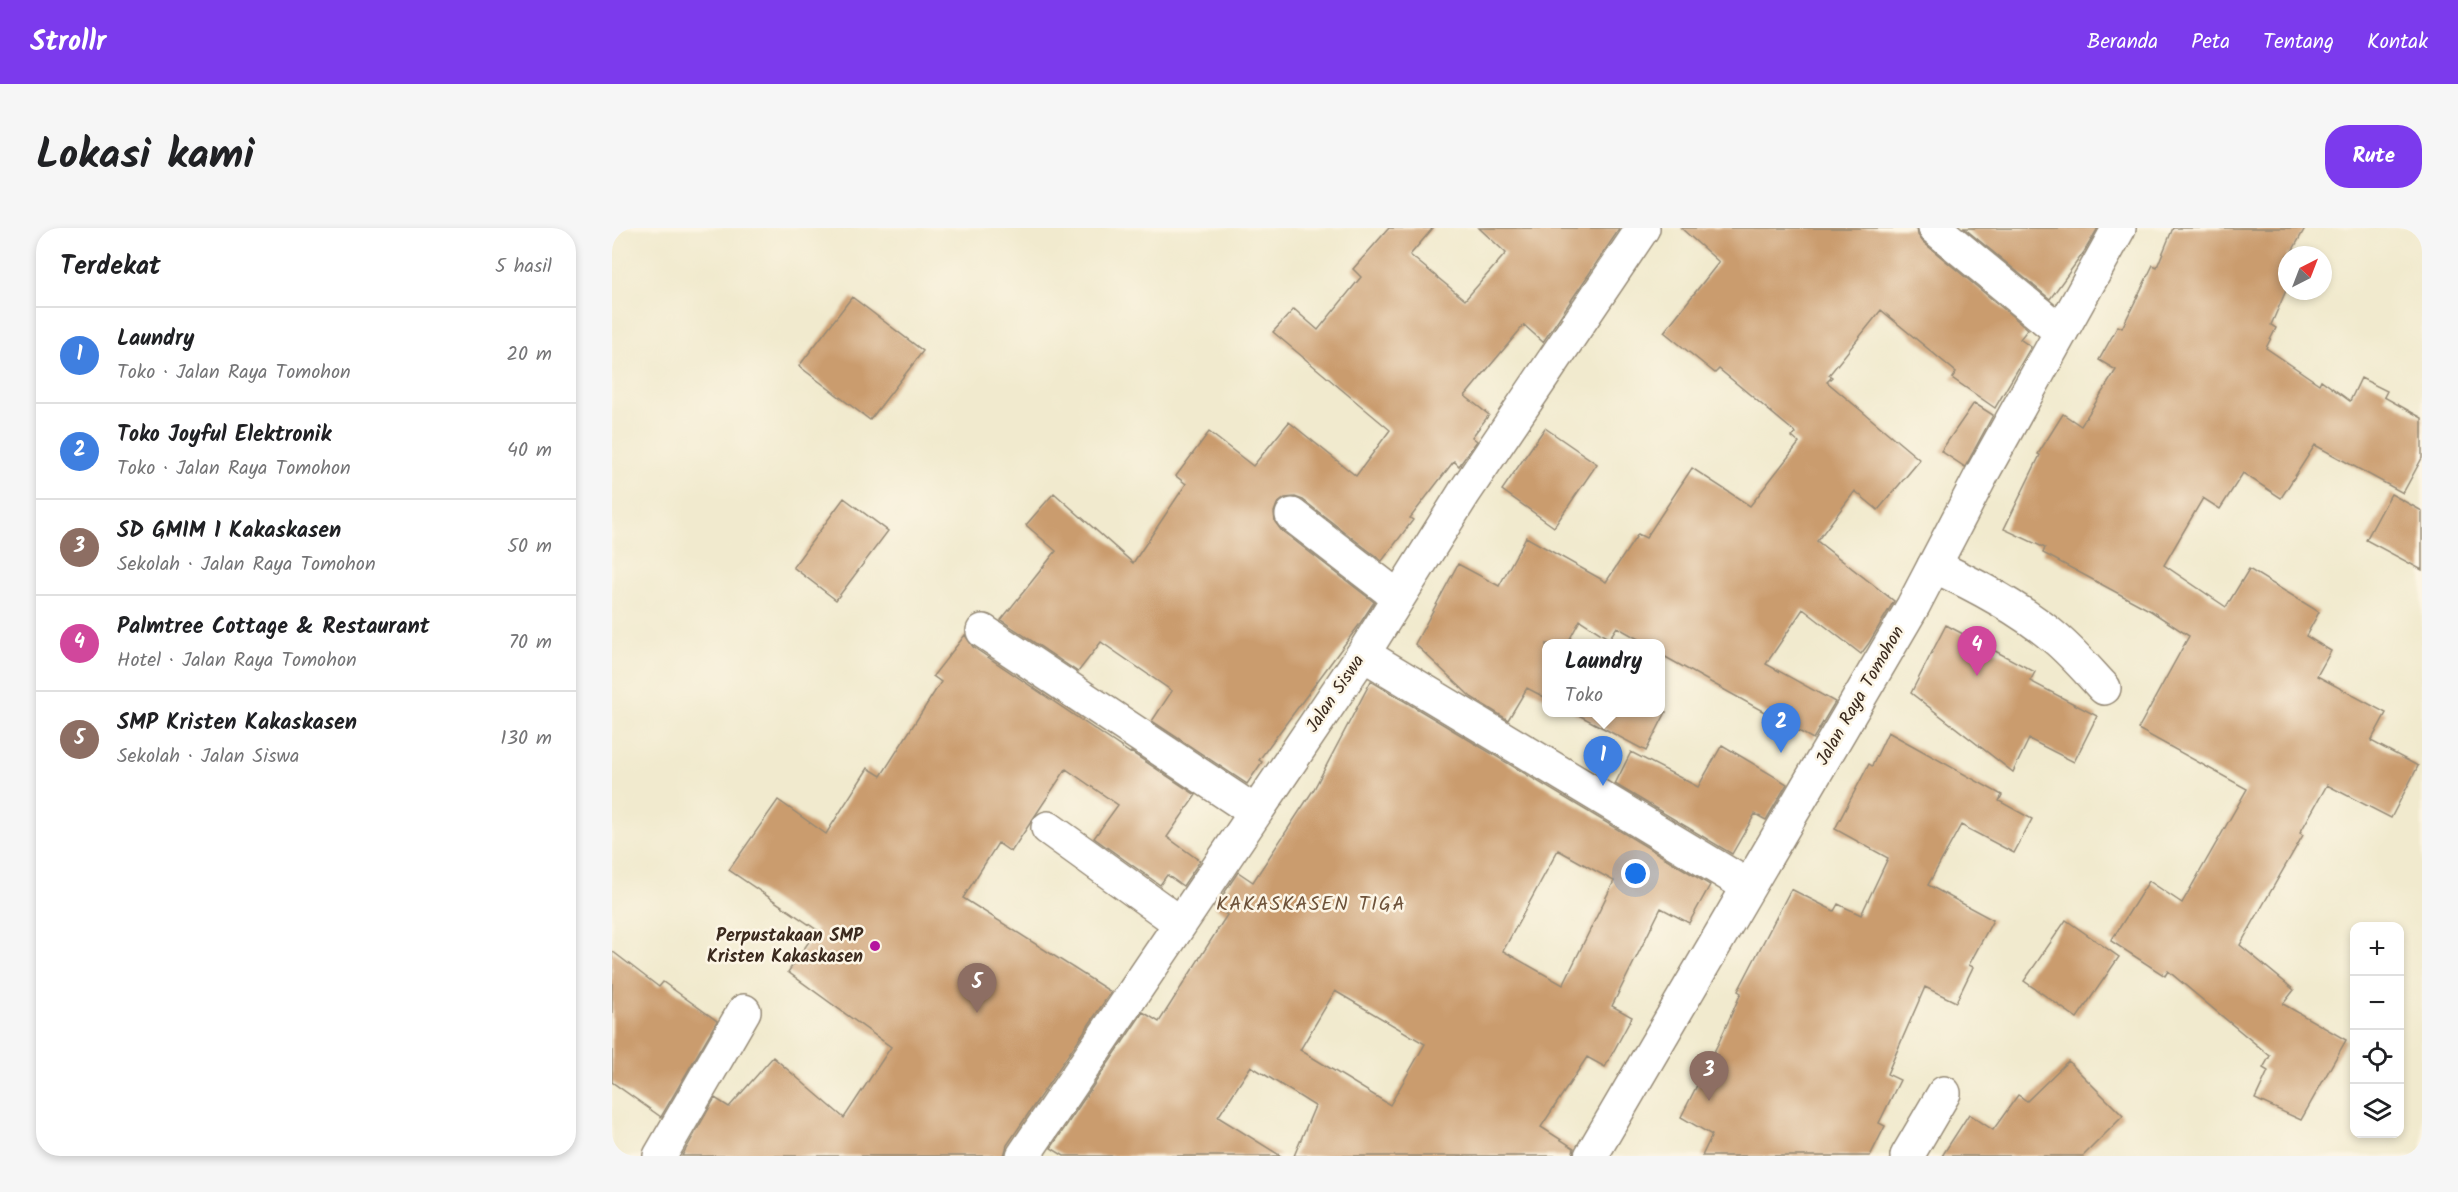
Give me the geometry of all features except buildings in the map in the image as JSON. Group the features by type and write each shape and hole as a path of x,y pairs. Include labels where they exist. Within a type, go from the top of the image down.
{"main road":[{"name":"Jalan Siswa","path":"1023,1156 1363,654 1464,493 1643,228"},
{"path":"1935,228 2061,332"},
{"name":"Jalan Raya Tomohon","path":"1598,1154 1748,886 1845,726 2118,228"},
{"path":"1292,515 1398,597"},
{"path":"1934,566 1981,588 2040,627 2055,638 2104,688"},
{"path":"983,631 1255,812"},
{"path":"1363,654 1748,886"},
{"path":"1048,828 1180,923"},
{"path":"660,1156 744,1011"},
{"path":"1907,1156 1944,1093"}],"place":[{"name":"Palmtree Cottage & Restaurant","path":"1977,676"},
{"name":"Toko Joyful Elektronik","path":"1781,753"},
{"name":"Laundry","path":"1603,786"},
{"name":"Perpustakaan SMP Kristen Kakaskasen","path":"875,946"},
{"name":"SMP Kristen Kakaskasen","path":"977,1013"},
{"name":"SD GMIM 1 Kakaskasen","path":"1709,1101"}],"district":[{"name":"KAKASKASEN TIGA","path":"1311,905"}]}
